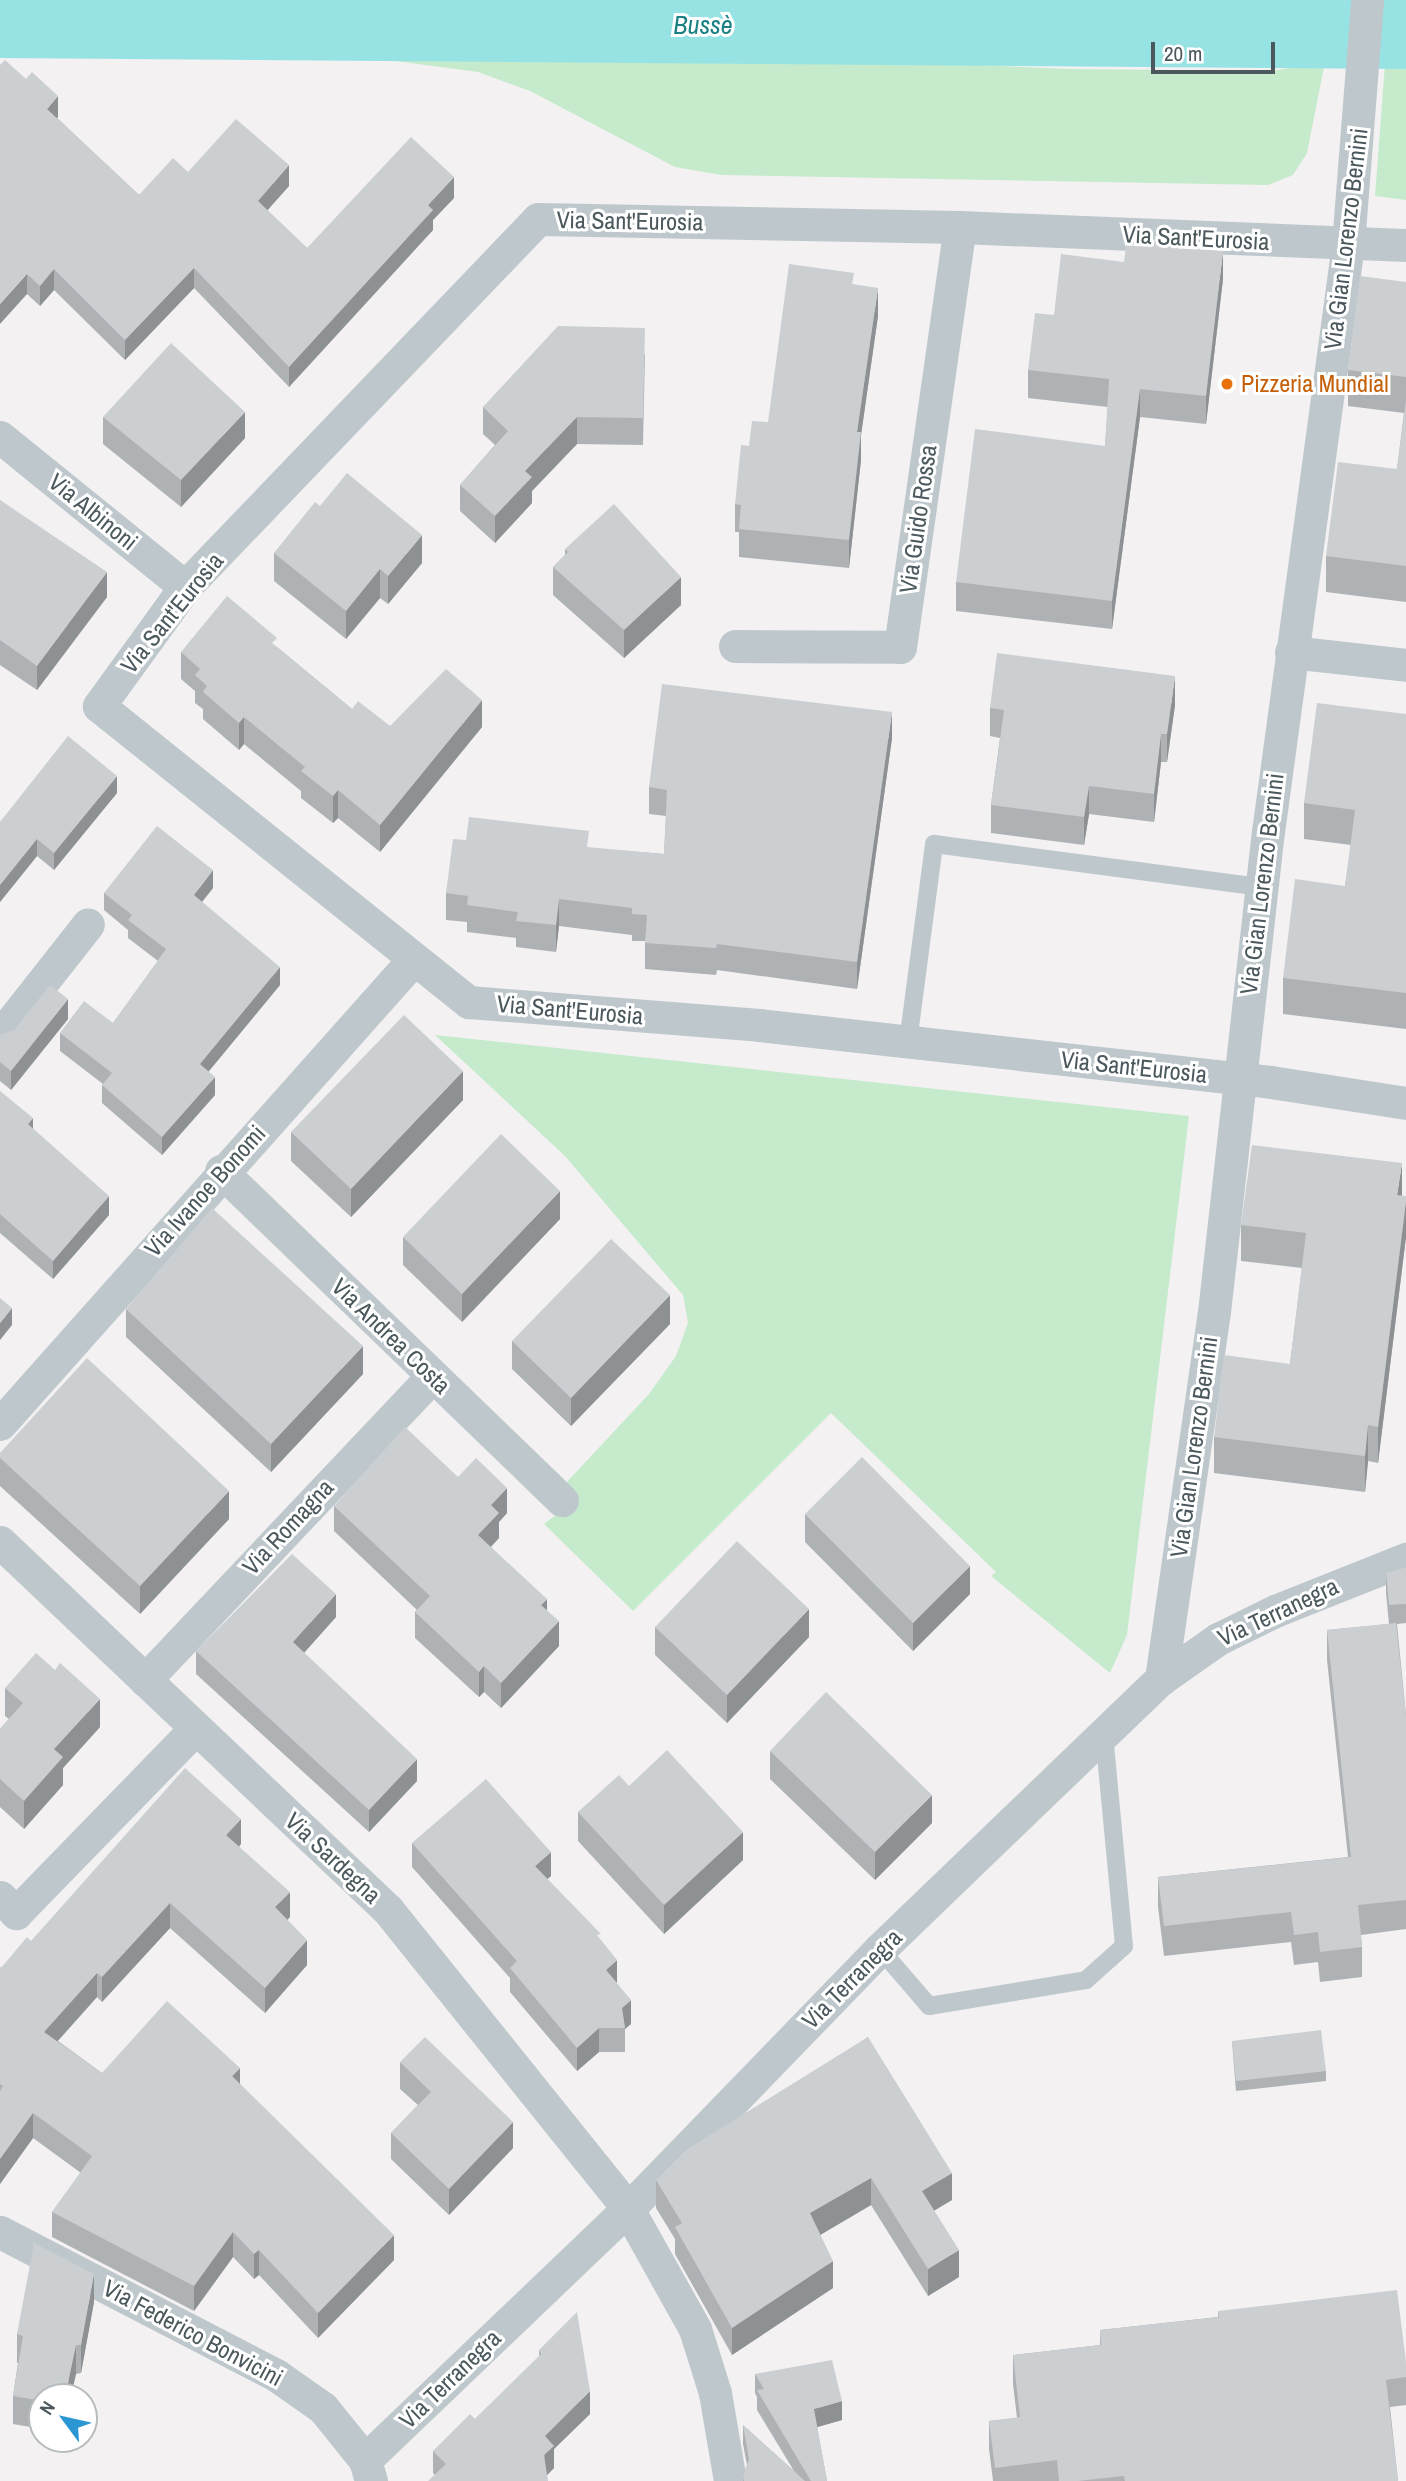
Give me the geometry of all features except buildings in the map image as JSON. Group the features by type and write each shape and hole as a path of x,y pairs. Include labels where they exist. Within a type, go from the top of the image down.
{"street":[{"name":"Via Gian Lorenzo Bernini","path":"1161,1679 1214,1312 1238,1078 1291,652 1348,244 1367,0"},
{"name":"Via Sant'Eurosia","path":"1406,245 960,227 538,219 186,587 99,706 413,960 469,1002 908,1042 1238,1078 1406,1103"},
{"name":"Via Guido Rossa","path":"735,646 900,647 960,227"},
{"name":"Via Albinoni","path":"0,437 186,587"},
{"path":"1291,652 1406,665"},
{"path":"0,1036 88,924"},
{"name":"Via Ivanoe Bonomi","path":"0,1424 221,1171 413,960"},
{"name":"Via Andrea Costa","path":"221,1171 562,1500"},
{"name":"Via Romagna","path":"145,1680 432,1376"},
{"name":"Via Sardegna","path":"0,1542 388,1910 628,2209 695,2329 715,2393 730,2481"},
{"name":"Via Terranegra","path":"368,2470 628,2209 880,1949 1161,1679 1218,1639 1275,1611 1406,1559"},
{"path":"0,1897 16,1913 196,1728"},
{"name":"Via Federico Bonvicini","path":"0,2232 276,2375 323,2408 368,2470"}],"lane":[{"path":"908,1042 934,844 1262,887"},
{"path":"880,1949 929,2006 1086,1980 1124,1946 1104,1734"}],"green space":[{"path":"306,42 502,45 1069,69 1273,71 1317,63 1324,67 1307,153 1293,175 1268,185 721,175 675,167 530,91 478,72 381,59"},
{"path":"1394,59 1406,60 1406,200 1375,196 1385,64"},
{"path":"435,1035 1189,1116 1127,1635 1110,1673 991,1576 996,1572 831,1413 633,1611 544,1524 562,1510 565,1484 649,1394 676,1356 688,1323 683,1295 565,1156"}],"waterway":[{"name":"Bussè","path":"0,20 1406,31"}],"place":[{"name":"Pizzeria Mundial","path":"1227,384"}]}
